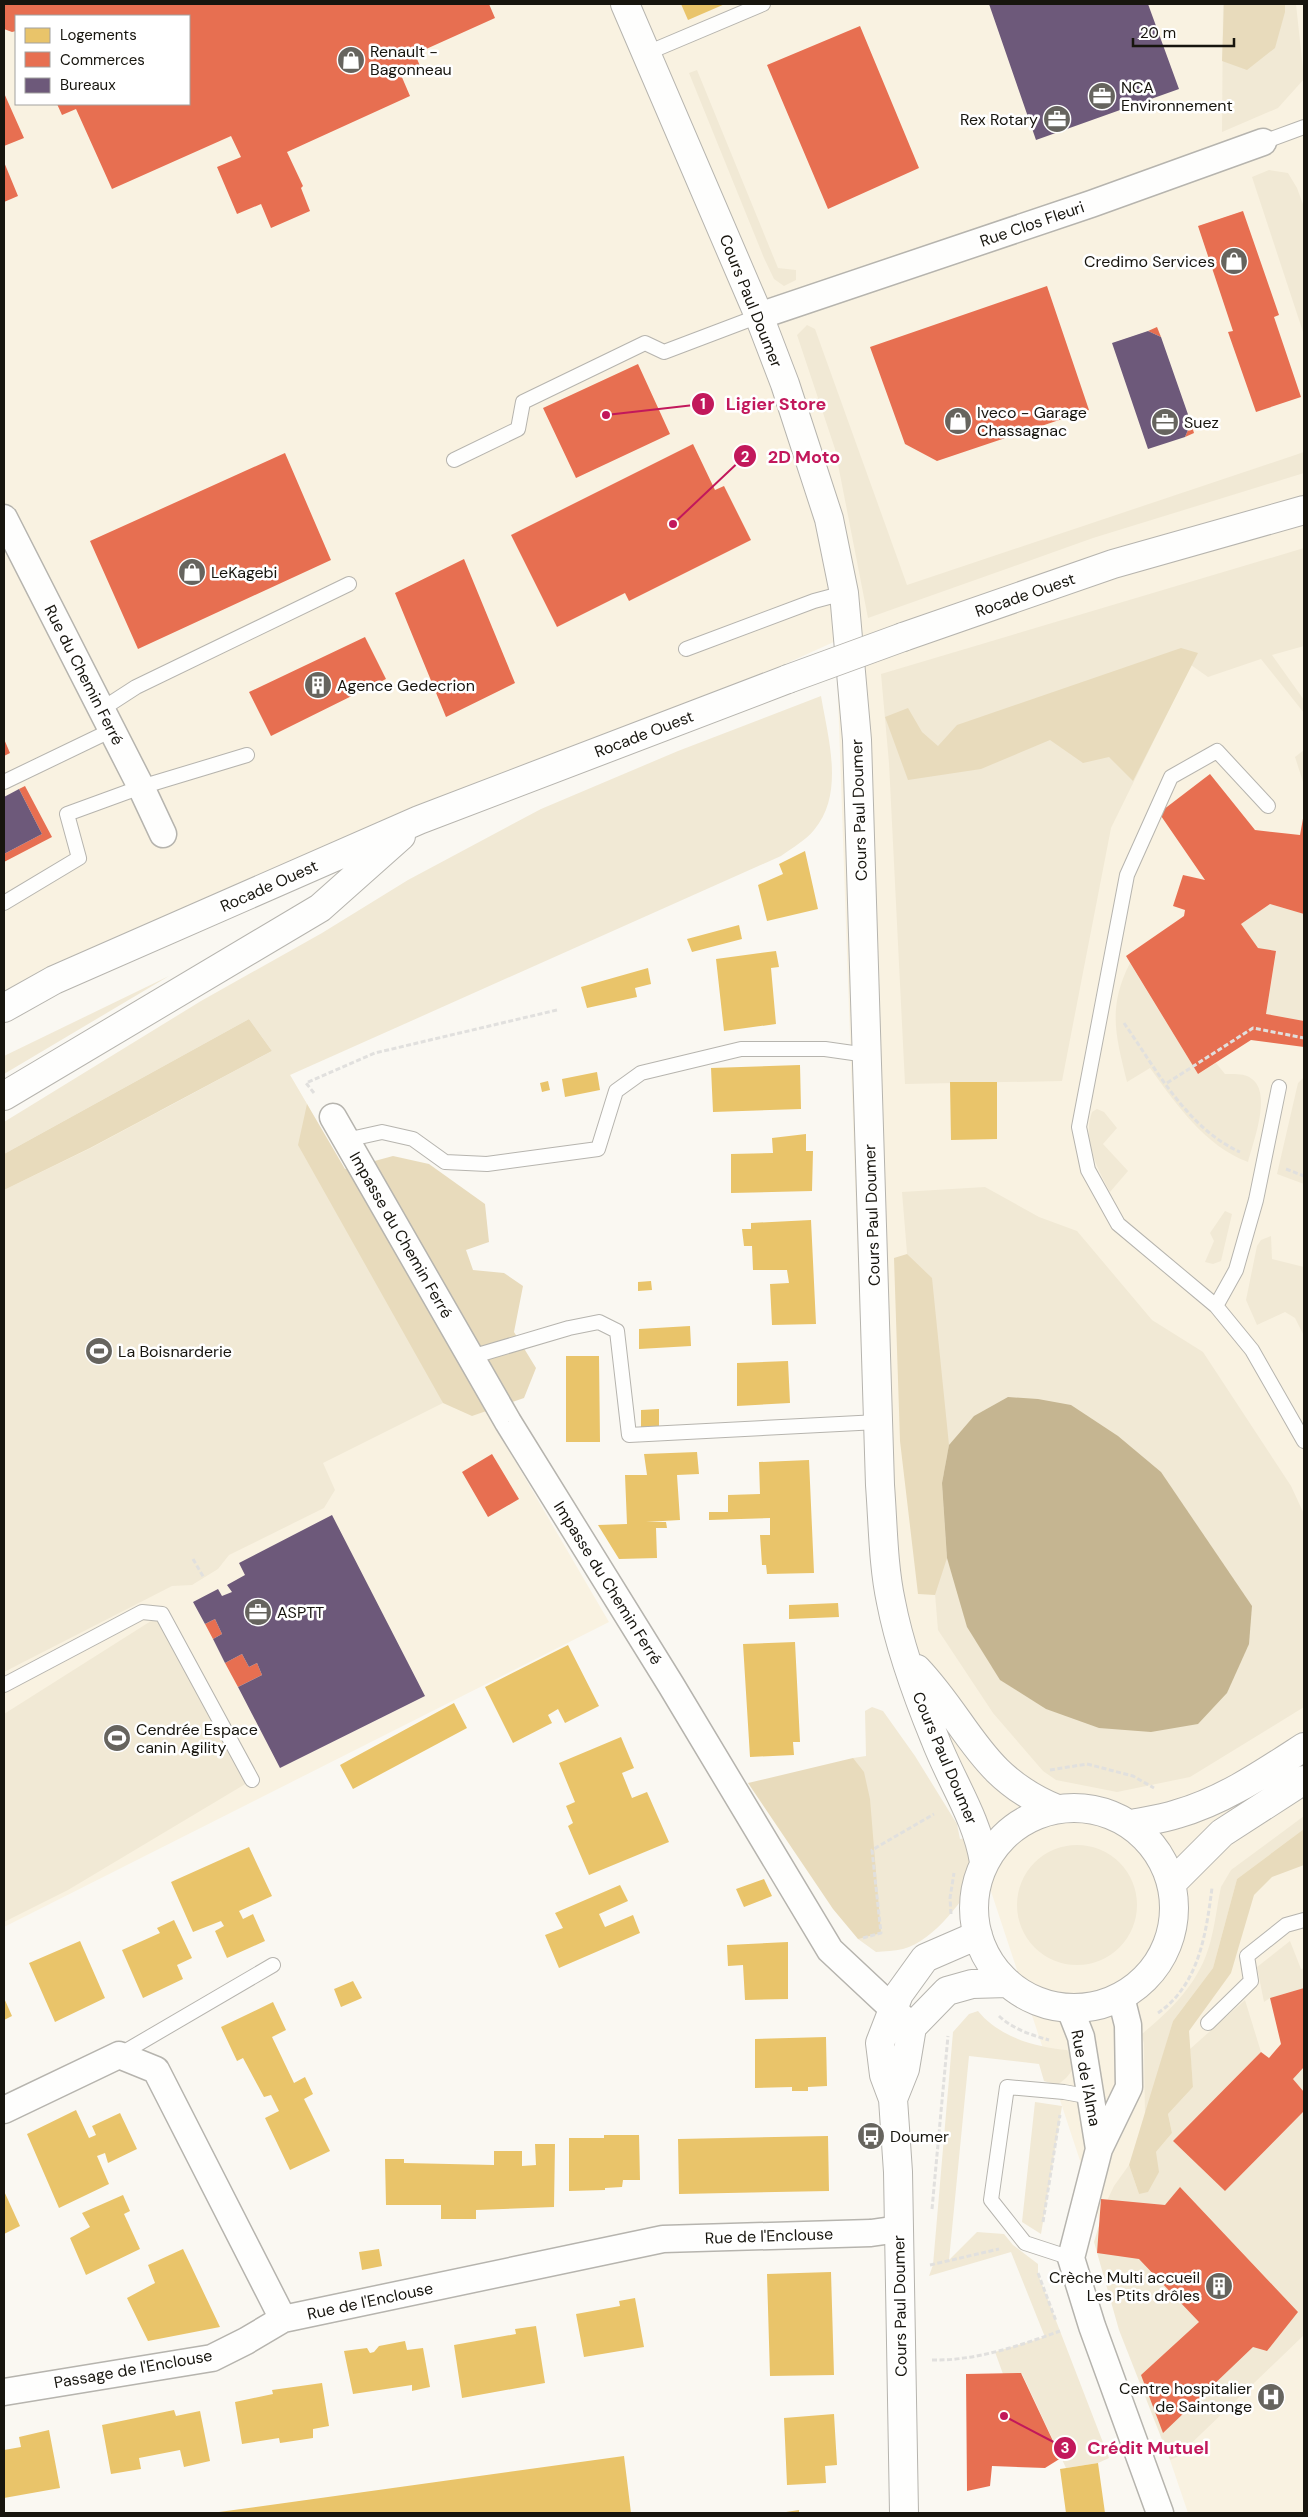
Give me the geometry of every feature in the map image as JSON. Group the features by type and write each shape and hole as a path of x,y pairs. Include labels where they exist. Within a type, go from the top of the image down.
{"street":[{"name":"Cours Paul Doumer","path":"625,4 759,316 809,455 828,519 844,593 857,740 878,1422 885,1558 890,1601 904,1655 935,1741 981,1841 984,1862"},
{"name":"Rue Clos Fleuri","path":"759,316 1091,204 1263,142"},
{"name":"Rocade Ouest","path":"4,1008 54,980 419,820 788,678 1113,564 1304,510"},
{"name":"Rue du Chemin Ferré","path":"4,518 163,834"},
{"path":"4,1096 320,908 419,820"},
{"name":"Impasse du Chemin Ferré","path":"333,1117 471,1357 830,1950 902,2018"},
{"name":"Cours Paul Doumer","path":"904,1655 927,1680 966,1735 994,1770 1034,1800 1057,1809"},
{"path":"1131,1824 1177,1815 1202,1806 1236,1789 1304,1747"},
{"path":"1172,1883 1222,1833 1304,1780"},
{"path":"1079,1807 1103,1810 1131,1824 1164,1860 1172,1883 1175,1917 1167,1949 1148,1977 1121,1997 1096,2006 1070,2009 1047,2005 1026,1996 1008,1983 987,1958 966,1941 975,1928 974,1894 984,1862 994,1846 1008,1831 1023,1820 1057,1809 1079,1807"},
{"name":"Cours Paul Doumer","path":"904,2513 898,2292 899,2229 893,2099 905,2069 899,1994 925,1958 966,1941"},
{"path":"902,2018 947,1992 972,1984 1008,1983"},
{"name":"Rue de l'Alma","path":"1071,2258 1099,2149 1129,2087 1128,2025 1121,1997"},
{"name":"Rue de l'Alma","path":"1070,2009 1080,2036 1099,2149"},
{"path":"4,2110 119,2055 156,2070 283,2318"},
{"name":"Rue de l'Enclouse","path":"283,2318 663,2239 871,2233 899,2229"},
{"path":"1071,2258 1092,2326 1160,2513"},
{"name":"Passage de l'Enclouse","path":"4,2392 212,2358 246,2341 283,2318"}],"lane":[{"path":"647,53 763,4"},
{"name":"Rue Clos Fleuri","path":"1263,142 1304,127"},
{"path":"454,460 518,428 523,402 645,343 664,352 759,316"},
{"path":"4,782 107,720 136,687 349,584"},
{"path":"686,649 814,601 844,593"},
{"path":"1268,806 1217,751 1171,777 1126,876 1079,1128 1088,1170 1118,1224 1216,1306 1252,1350 1304,1441"},
{"path":"4,903 79,858 67,814 141,787 247,755"},
{"path":"346,1140 382,1132 413,1139 445,1162 487,1164 598,1149 616,1091 641,1073 742,1049 825,1049 867,1055"},
{"path":"1216,1306 1236,1270 1256,1200 1279,1087"},
{"path":"471,1357 569,1328 599,1322 617,1331 629,1435 878,1422"},
{"path":"4,1685 142,1612 162,1614 252,1780"},
{"path":"1208,2023 1252,1981 1247,1956 1286,1926 1304,1920"},
{"path":"119,2055 273,1965"},
{"path":"1071,2258 1025,2242 991,2200 1007,2087 1064,2092 1091,2097"}],"path":[{"path":"1105,991 1120,1017 1186,1110 1213,1136 1238,1151 1264,1161"},
{"path":"333,1117 306,1083 375,1053 557,1010"},
{"path":"1167,1083 1253,1028 1304,1038"},
{"path":"193,1559 204,1578"},
{"path":"955,1869 950,1898 966,1941"},
{"path":"1128,2025 1147,2021 1168,2006 1192,1975 1206,1932 1213,1887"},
{"path":"972,1984 985,2003 1007,2023 1031,2035 1055,2042 1080,2036"},
{"path":"932,2218 949,2030"},
{"path":"927,2266 1025,2242"},
{"path":"898,2292 927,2270 928,2256"},
{"path":"900,2361 937,2360 990,2353 1018,2346 1060,2331"}],"shaded area":[{"path":"4,4 1304,4 1304,2513 1188,2513 1170,2460 1177,2454 895,1601 864,1435 836,641 4,1018"},
{"path":"1223,4 1296,4 1304,79 1278,108 1222,132"},
{"path":"1224,4 1285,4 1285,12 1275,48 1247,70 1222,61"},
{"path":"697,70 778,268 796,270 796,280 784,286 774,279 764,258 689,73"},
{"path":"1269,170 1288,173 1297,188 1304,207 1304,335 1252,177"},
{"path":"807,325 815,329 907,585 1304,452 1304,473 1093,538 868,618 835,449 797,335"},
{"path":"1304,548 1304,646 1272,655 1304,700 1304,713 1261,659 1208,677 1191,665 1111,828 1062,1081 905,1084 889,763 881,674"},
{"path":"1181,648 1198,653 1133,781 1109,757 1083,763 1050,740 981,769 908,780 885,717 908,708 922,732 938,746 957,725"},
{"path":"821,696 830,747 832,782 829,799 823,815 814,830 799,844 781,856 290,1075 307,1104 443,1403 323,1463 335,1490 324,1508 229,1555 218,1569 192,1585 172,1586 4,1672 4,1190 91,1148 272,1051 249,1019 4,1154 4,1122 201,1001 322,933 408,880 541,809 678,751"},
{"path":"1304,750 1304,785 1295,757"},
{"path":"1270,904 1304,914 1304,1021 1266,1014 1276,952 1258,948 1241,924"},
{"path":"1130,963 1198,1074 1216,1063 1225,1074 1246,1076 1252,1079 1258,1086 1261,1095 1261,1107 1257,1131 1248,1162 1218,1146 1205,1135 1170,1096 1150,1068 1127,1082 1117,1036 1116,1008 1118,994"},
{"path":"169,976 4,1074 4,1056"},
{"path":"249,1019 272,1051 90,1148 4,1190 4,1154"},
{"path":"290,1075 609,1622 4,1927 4,1154"},
{"path":"1304,1077 1304,1184 1277,1174 1298,1083"},
{"path":"307,1104 345,1169 393,1156 429,1164 485,1204 489,1242 466,1250 473,1270 504,1273 523,1286 514,1332 536,1368 524,1398 472,1416 443,1403 298,1145"},
{"path":"1097,1109 1104,1112 1117,1128 1103,1144 1128,1171 1110,1192 1100,1173 1090,1143 1089,1122 1092,1112"},
{"path":"985,1187 1039,1217 1077,1231 1152,1320 1203,1352 1291,1486 1304,1514 1304,1707 1190,1777 1117,1792 1056,1780 1043,1771 993,1713 938,1630 902,1192"},
{"path":"1225,1211 1232,1214 1221,1261 1213,1264 1205,1262 1214,1241 1210,1233"},
{"path":"1271,1236 1272,1259 1304,1267 1304,1336 1295,1318 1285,1312 1257,1325 1246,1300 1257,1246 1261,1240"},
{"path":"907,1254 932,1278 949,1445 942,1483 947,1558 935,1595 918,1594 900,1441 894,1258"},
{"path":"1008,1397 1038,1399 1071,1405 1118,1436 1161,1472 1252,1606 1249,1644 1227,1693 1198,1724 1151,1732 1099,1728 1046,1709 1000,1680 967,1627 947,1558 942,1483 949,1445 974,1416"},
{"name":"Cendrée Espace canin Agility","path":"162,1614 252,1780 68,1890 4,1922 4,1714"},
{"path":"872,1707 883,1711 915,1756 957,1824 960,1839 972,1837 981,1871 958,1905 927,1937 903,1949 876,1952 858,1939 853,1758 866,1756 865,1711"},
{"path":"853,1758 864,1772 870,1799 881,1933 858,1939 833,1909 748,1783"},
{"path":"1304,1816 1304,1829 1237,1879 1213,1968 1173,2021 1145,2117 1144,2044 1142,2034 1178,2000 1200,1970 1211,1941 1221,1887 1231,1870"},
{"path":"1304,1829 1304,1865 1272,1877 1254,1895 1231,1973 1189,2031 1193,2087 1168,2114 1172,2133 1156,2152 1159,2172 1148,2192 1139,2194 1129,2165 1173,2021 1213,1968 1237,1879"},
{"path":"1077,1845 1100,1849 1120,1862 1133,1882 1137,1905 1133,1928 1120,1948 1100,1961 1077,1965 1054,1961 1034,1948 1021,1928 1017,1905 1021,1882 1034,1862 1054,1849"},
{"path":"1290,1941 1301,1969 1304,1968 1304,1988 1270,1998 1264,2002 1257,1967"},
{"path":"1245,2000 1261,2052 1173,2141 1225,2191 1304,2111 1304,2335 1177,2457 1170,2460 1119,2330 1094,2242 1105,2205 1114,2186 1129,2165 1139,2194 1156,2152 1172,2133 1168,2114 1193,2087 1190,2049"},
{"path":"978,2011 996,2028 1018,2039 1067,2050 1071,2055 1073,2065 1066,2078 1057,2085 1044,2081 1039,2064 969,2056 949,2260 977,2232 1004,2234 1013,2245 1038,2264 1038,2274 1109,2458 1098,2463 1066,2468 1022,2374 1003,2374 995,2352 1045,2337 1011,2252 929,2276 933,2265 953,2032 969,2014"},
{"path":"1304,2067 1304,2092 1293,2079"},
{"path":"1035,2102 1062,2106 1041,2234 1022,2222"}],"building: Logements":[{"path":"681,4 725,4 688,20"},
{"path":"805,851 818,909 767,921 758,885 783,874 779,864"},
{"path":"739,925 742,939 692,952 687,939"},
{"path":"776,951 779,967 771,968 776,1024 724,1031 716,959"},
{"path":"648,968 651,984 635,988 637,997 587,1008 581,987"},
{"path":"800,1065 801,1109 713,1112 711,1068"},
{"path":"597,1072 600,1090 565,1097 562,1079"},
{"path":"548,1081 550,1090 542,1092 540,1083"},
{"path":"950,1082 997,1082 997,1139 951,1140"},
{"path":"806,1134 806,1151 813,1151 812,1191 731,1193 731,1154 773,1153 772,1138"},
{"path":"811,1220 816,1324 772,1325 770,1284 789,1283 787,1270 753,1270 752,1246 744,1246 742,1229 751,1229 751,1223"},
{"path":"651,1281 652,1290 638,1291 638,1282"},
{"path":"690,1326 691,1346 639,1349 639,1329"},
{"path":"566,1356 599,1356 600,1442 566,1442"},
{"path":"788,1361 790,1403 737,1406 737,1363"},
{"path":"659,1409 659,1428 641,1428 641,1410"},
{"path":"697,1452 699,1474 677,1475 680,1520 646,1522 666,1522 667,1528 656,1528 657,1558 619,1559 598,1525 627,1524 625,1475 647,1475 644,1454"},
{"path":"809,1460 814,1573 767,1574 766,1565 762,1565 760,1535 770,1535 770,1518 709,1520 709,1512 728,1512 728,1495 760,1494 759,1462"},
{"path":"838,1603 839,1617 789,1619 789,1605"},
{"path":"795,1642 800,1742 793,1742 794,1755 750,1757 743,1644"},
{"path":"568,1645 599,1706 565,1723 558,1709 548,1715 552,1723 513,1743 485,1687"},
{"path":"454,1703 467,1728 353,1789 340,1765"},
{"path":"621,1737 634,1768 622,1773 632,1798 647,1792 669,1842 589,1875 568,1826 573,1823 566,1806 575,1802 559,1763"},
{"path":"249,1847 272,1896 239,1911 243,1919 253,1914 265,1941 227,1958 215,1931 224,1926 221,1921 193,1932 171,1882"},
{"path":"764,1879 772,1896 744,1907 736,1889"},
{"path":"620,1885 628,1901 599,1914 605,1927 633,1915 640,1933 559,1968 545,1935 563,1928 555,1913"},
{"path":"174,1920 192,1958 177,1965 183,1979 143,1998 122,1950 160,1933 157,1928"},
{"path":"80,1941 105,1998 55,2022 29,1963"},
{"path":"788,1942 788,1999 745,2000 743,1965 728,1966 727,1945"},
{"path":"353,1981 362,1998 341,2007 334,1989"},
{"path":"4,1998 12,2016 4,2020"},
{"path":"273,2002 286,2030 272,2037 294,2083 305,2077 313,2094 304,2099 330,2151 290,2170 265,2118 279,2111 271,2095 264,2097 243,2058 237,2061 221,2027"},
{"path":"826,2037 827,2086 808,2087 808,2091 792,2091 792,2087 755,2088 755,2039"},
{"path":"76,2110 89,2138 96,2135 92,2126 120,2113 137,2149 108,2163 105,2153 97,2156 109,2184 59,2208 27,2134"},
{"path":"604,2135 639,2135 640,2180 623,2180 622,2187 605,2188 605,2190 569,2191 569,2138 604,2138"},
{"path":"828,2136 829,2191 679,2194 678,2139"},
{"path":"535,2144 555,2144 554,2207 476,2210 476,2219 441,2219 441,2205 386,2205 385,2159 404,2159 404,2163 494,2165 494,2151 522,2151 522,2166 536,2165"},
{"path":"4,2191 20,2226 4,2234"},
{"path":"123,2195 130,2211 124,2214 140,2249 86,2275 70,2238 90,2227 82,2213"},
{"path":"183,2249 220,2327 148,2341 127,2298 155,2283 148,2265"},
{"path":"379,2249 382,2266 362,2270 359,2252"},
{"path":"831,2272 834,2375 770,2376 767,2274"},
{"path":"635,2298 644,2347 584,2357 576,2314 620,2306 619,2301"},
{"path":"536,2326 545,2383 462,2398 454,2345 516,2334 515,2329"},
{"path":"405,2341 407,2350 423,2348 430,2387 412,2391 412,2385 353,2394 344,2351 367,2348 370,2353 374,2352 379,2346"},
{"path":"322,2383 329,2426 313,2429 313,2438 280,2443 279,2438 242,2444 235,2402 273,2394 272,2390"},
{"path":"174,2410 176,2416 200,2411 210,2461 184,2467 180,2450 139,2458 141,2469 111,2474 102,2425"},
{"path":"834,2414 837,2465 825,2466 826,2483 787,2485 784,2418"},
{"path":"49,2430 60,2488 4,2498 4,2450 21,2447 19,2437"},
{"path":"624,2456 631,2513 219,2513 219,2512"},
{"path":"1098,2463 1105,2513 1066,2513 1060,2469"},
{"path":"799,2510 799,2513 786,2513 786,2512"}],"building: Commerces":[{"path":"4,4 489,4 495,18 415,54 420,66 401,75 410,96 287,152 303,186 301,188 310,211 271,228 261,204 237,214 217,167 241,157 231,136 112,189 76,109 62,115 57,105 190,105 190,15 15,15 15,31 4,29"},
{"path":"860,26 919,168 828,209 767,65"},
{"path":"4,93 24,138 4,146"},
{"path":"4,162 18,196 4,202"},
{"path":"1243,211 1279,315 1274,317 1301,397 1256,412 1228,332 1233,331 1198,226"},
{"path":"1047,286 1089,410 937,461 905,444 870,347"},
{"path":"1157,327 1161,337 1148,331"},
{"path":"638,364 670,434 576,478 543,408"},
{"path":"1191,423 1194,433 1185,437"},
{"path":"693,444 715,490 724,486 751,540 629,601 625,593 557,627 511,535"},
{"path":"285,453 331,560 138,649 90,541"},
{"path":"464,559 515,683 446,717 395,593"},
{"name":"Agence Gedecrion","path":"365,637 386,679 271,736 249,692"},
{"path":"4,739 10,753 4,756"},
{"path":"1210,774 1255,830 1300,835 1304,813 1304,914 1270,904 1241,924 1258,948 1276,951 1266,1014 1304,1021 1304,1047 1251,1040 1198,1074 1126,956 1184,916 1185,910 1173,906 1183,875 1205,880 1159,813"},
{"path":"25,786 52,837 4,862 4,854 42,834 19,789"},
{"path":"492,1454 519,1499 488,1517 462,1472"},
{"path":"215,1619 222,1634 213,1639 205,1624"},
{"path":"242,1654 249,1667 257,1663 262,1675 238,1687 225,1663"},
{"path":"1304,1988 1304,2067 1293,2079 1304,2092 1304,2111 1225,2191 1173,2141 1261,2052 1269,2058 1281,2044 1270,1998"},
{"name":"Crèche Multi accueil Les Ptits drôles","path":"1180,2187 1298,2312 1267,2351 1253,2347 1163,2433 1141,2375 1199,2322 1139,2259 1097,2253 1101,2199 1165,2205"},
{"path":"1021,2373 1061,2458 1045,2468 992,2466 990,2486 967,2491 966,2374"}],"building: Bureaux":[{"path":"989,4 1148,4 1179,89 1036,140"},
{"path":"1148,331 1161,337 1191,423 1185,437 1148,449 1112,343"},
{"path":"19,789 42,834 4,854 4,797"},
{"path":"332,1515 425,1696 280,1768 238,1687 262,1675 257,1663 249,1667 242,1654 225,1663 213,1639 222,1634 215,1619 205,1624 193,1602 218,1589 222,1596 232,1592 227,1585 245,1575 239,1563"}],"place":[{"name":"Renault - Bagonneau","path":"351,60"},
{"name":"NCA Environnement","path":"1102,96"},
{"name":"Rex Rotary","path":"1057,119"},
{"name":"Credimo Services","path":"1234,261"},
{"name":"Ligier Store","path":"606,415"},
{"name":"Iveco - Garage Chassagnac","path":"958,421"},
{"name":"Suez","path":"1165,422"},
{"name":"2D Moto","path":"673,524"},
{"name":"LeKagebi","path":"192,572"},
{"name":"Agence Gedecrion","path":"318,685"},
{"name":"La Boisnarderie","path":"99,1351"},
{"name":"ASPTT","path":"258,1612"},
{"name":"Cendrée Espace canin Agility","path":"117,1738"},
{"name":"Doumer","path":"871,2136"},
{"name":"Crèche Multi accueil Les Ptits drôles","path":"1219,2286"},
{"name":"Centre hospitalier de Saintonge","path":"1271,2397"},
{"name":"Crédit Mutuel","path":"1004,2416"}]}
